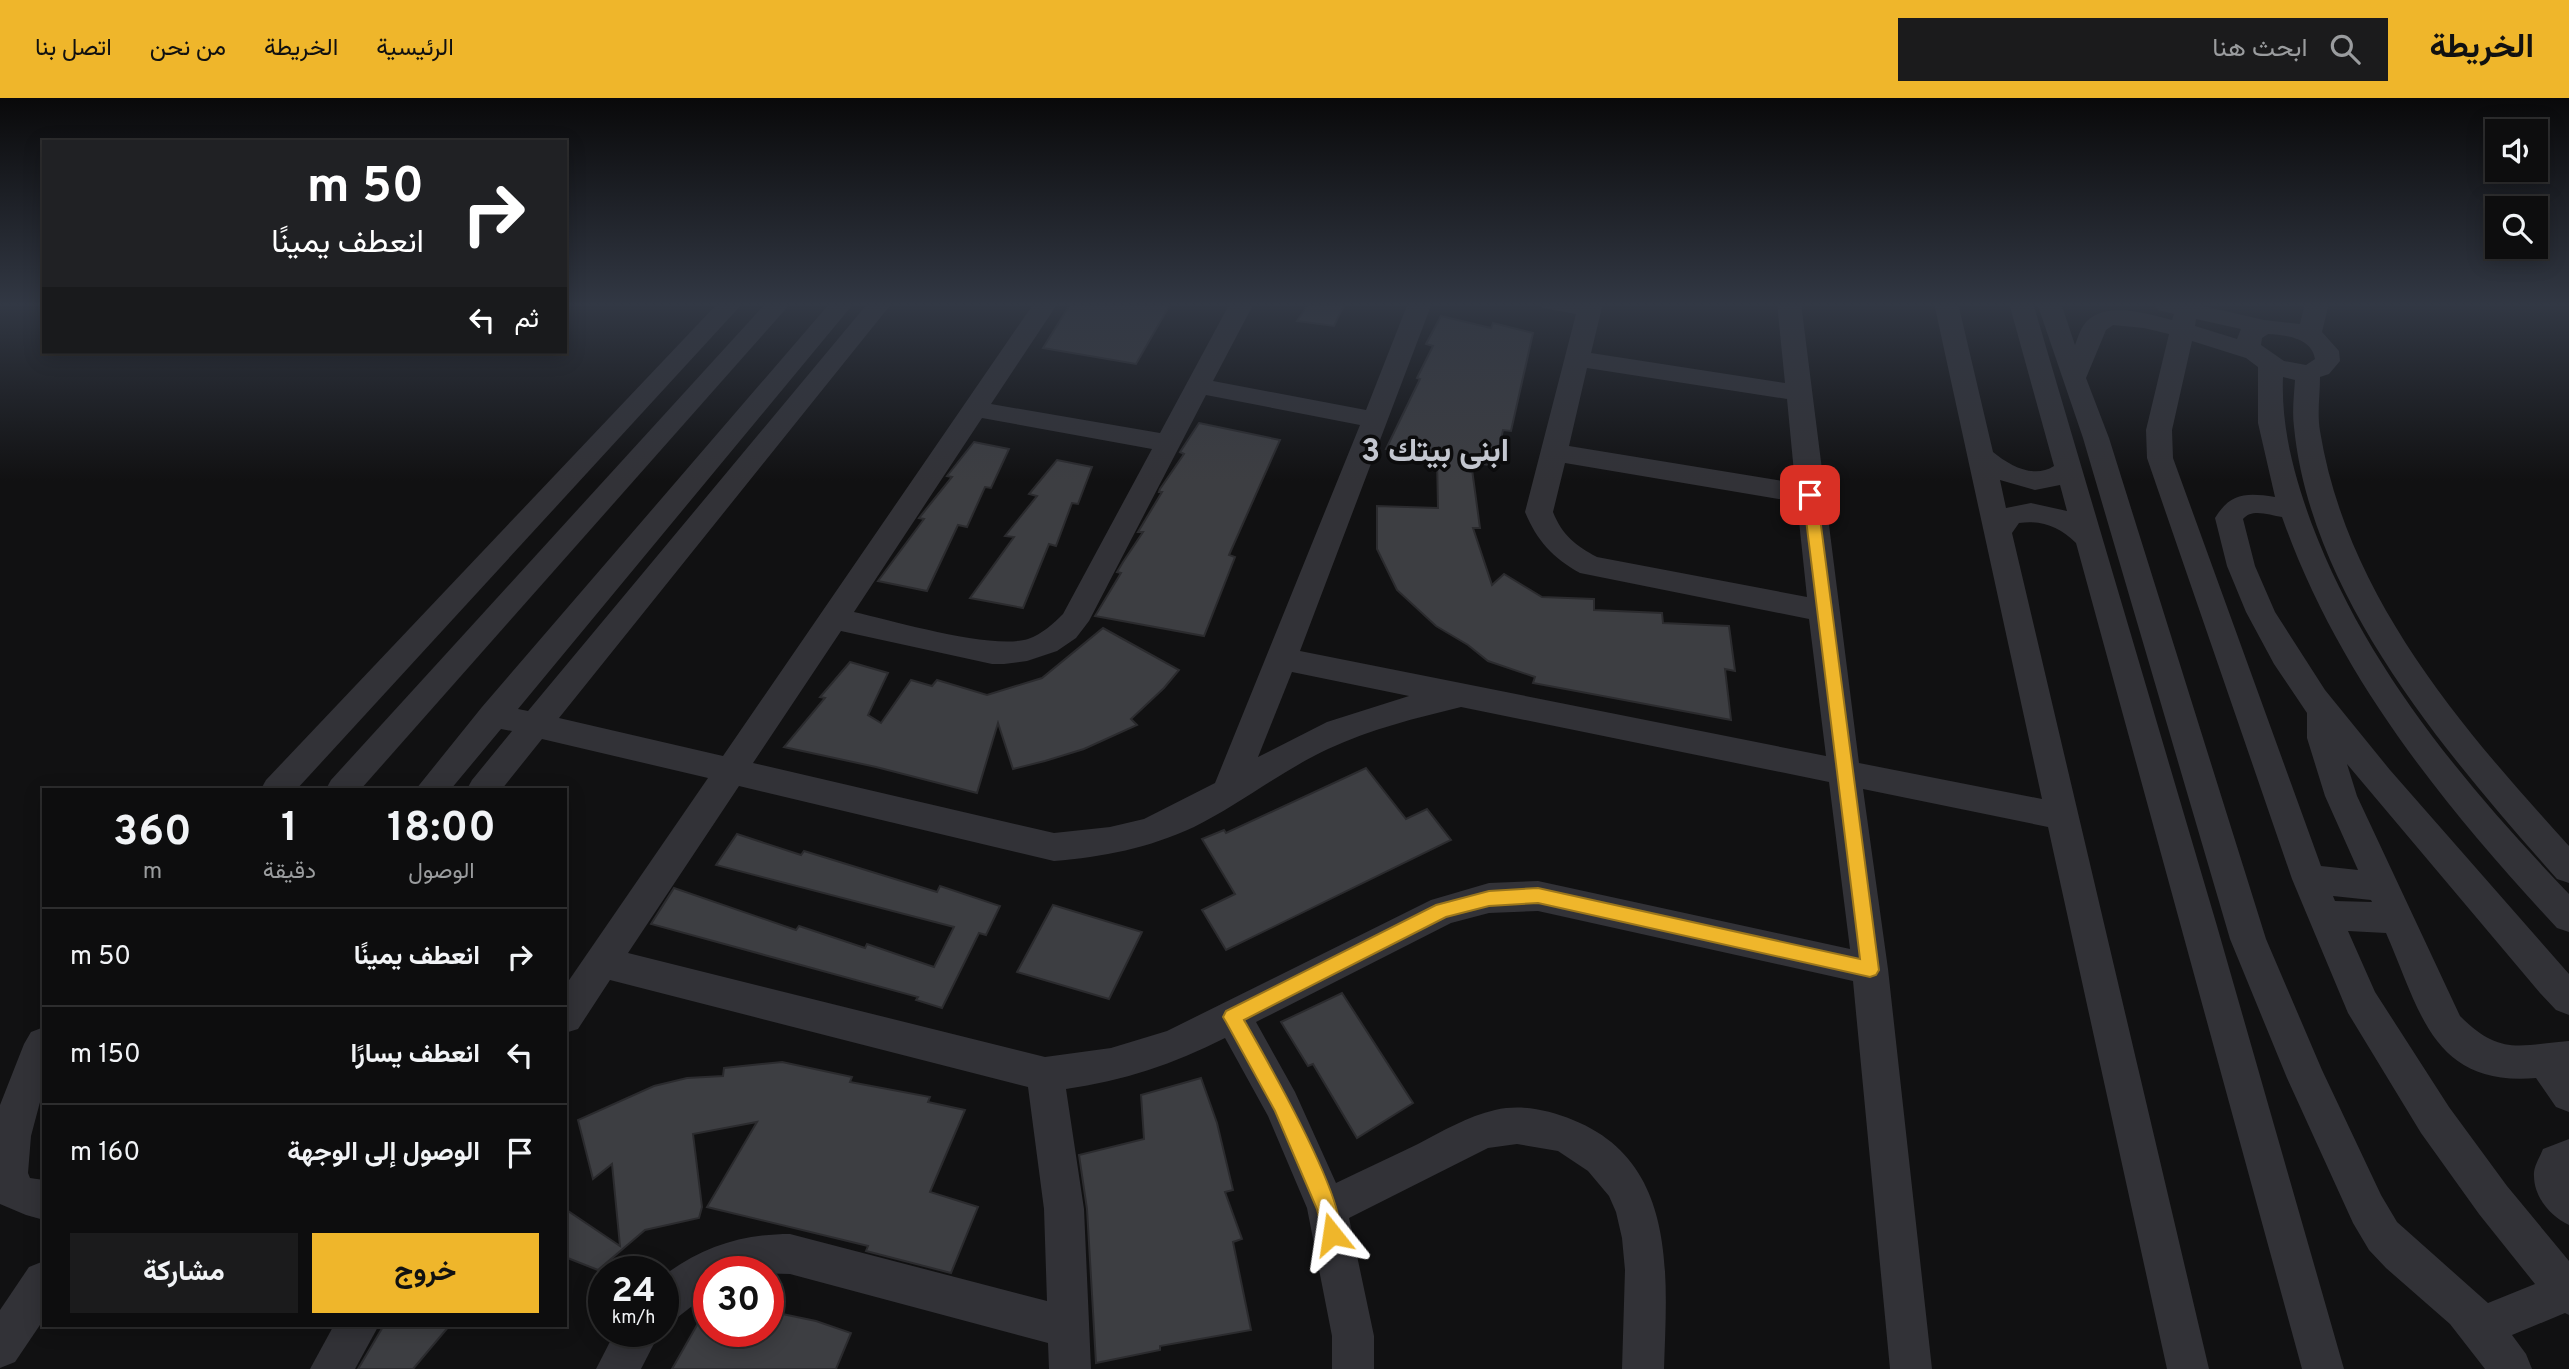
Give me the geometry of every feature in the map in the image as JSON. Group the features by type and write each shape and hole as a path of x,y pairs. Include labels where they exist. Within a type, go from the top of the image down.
{"street":[{"path":"278,788 676,362"},
{"path":"343,788 726,362"},
{"path":"433,788 792,362"},
{"path":"484,788 832,362"},
{"path":"567,1014 1006,362"},
{"path":"833,618 992,653 1016,653 1040,648 1060,636 1074,621 1211,362"},
{"path":"1228,790 1397,362"},
{"path":"1576,362 1539,513 1546,533 1564,552 1590,566 1621,574 1823,611"},
{"path":"1599,362 1799,393"},
{"path":"1796,362 1823,611 1870,970 1911,1369"},
{"path":"1960,362 2188,1369"},
{"path":"2038,362 2200,926 2323,1369"},
{"path":"2068,362 2096,438 2248,939 2312,1090 2367,1209 2383,1236 2481,1326 2511,1369"},
{"path":"2073,378 2080,362"},
{"path":"2175,362 2159,430 2160,458 2322,915 2361,1002 2395,1059 2493,1200 2568,1292 2481,1326"},
{"path":"2263,362 2270,421 2290,509 2316,573 2353,643 2403,720 2467,803 2569,917"},
{"path":"2276,362 2308,372 2324,367 2326,362"},
{"path":"2040,368 2096,438"},
{"path":"2308,372 2307,427 2318,485 2340,549 2376,620 2426,699 2493,785 2569,869"},
{"path":"1199,386 1375,420"},
{"path":"974,409 1169,443"},
{"path":"2270,421 2307,427"},
{"path":"1553,452 1810,495"},
{"path":"1982,457 2006,474 2036,480 2050,479 2068,468"},
{"path":"2290,509 2251,503 2236,508 2230,519 2239,562 2257,607 2273,636 2323,708 2360,755 2569,999"},
{"path":"1999,531 2010,516 2036,512 2065,520 2087,537"},
{"path":"1282,659 2063,817"},
{"path":"493,715 1054,847 1092,844 1165,825 1300,748 1381,714 1462,695"},
{"path":"2323,708 2323,738 2337,785 2447,1028 2459,1043 2479,1058 2498,1063 2557,1059 2569,1094"},
{"path":"2309,879 2389,902"},
{"path":"602,962 1045,1074 1111,1065 1175,1045 1443,910 1489,898 1538,896 1870,970"},
{"path":"2322,915 2389,902"},
{"path":"2200,926 2248,939"},
{"path":"1233,1017 1282,1105 1327,1208 1353,1336 1353,1369"},
{"path":"42,1047 28,1071 6,1125 2,1166 10,1186 28,1198 42,1200"},
{"path":"1045,1074 1064,1209 1070,1369"},
{"path":"6,1125 42,1097"},
{"path":"1327,1208 1486,1130 1520,1125 1556,1130 1590,1147 1618,1173 1637,1207 1645,1244 1643,1369"},
{"path":"2569,1158 2557,1162 2552,1171 2553,1180 2569,1205"},
{"path":"679,1290 692,1279 724,1262 758,1253 790,1254 1070,1328"},
{"path":"0,1347 42,1285"},
{"path":"331,1369 357,1327"},
{"path":"617,1369 630,1347"}],"building":[{"path":"1425,362 1526,362 1511,431 1503,430 1495,466 1471,462 1480,528 1473,528 1492,585 1504,574 1542,597 1594,599 1594,610 1662,613 1663,623 1729,626 1735,671 1725,669 1731,720 1533,683 1535,677 1488,661 1468,645 1436,626 1397,590 1377,549 1377,506 1438,508 1437,458 1386,449 1420,379 1417,378"},
{"path":"1199,423 1280,440 1229,555 1235,557 1204,636 1095,616 1121,573 1117,572 1143,532 1138,532 1162,492 1159,492 1160,489 1184,454 1180,452"},
{"path":"974,442 1009,449 991,488 985,487 967,527 958,525 927,591 878,581 924,519 919,518 952,477 947,476"},
{"path":"1057,460 1092,467 1078,504 1072,503 1056,546 1049,544 1023,608 970,598 1014,537 1005,536 1037,496 1029,494"},
{"path":"1103,628 1179,670 1131,719 1137,725 1084,749 1045,761 1013,769 998,723 977,793 784,747 825,698 820,697 850,662 888,673 868,715 881,723 911,680 932,686 937,680 987,695 1042,678"},
{"path":"1366,768 1406,819 1427,809 1451,840 1226,950 1202,910 1235,894 1202,839 1224,830 1226,833"},
{"path":"737,834 801,855 804,851 937,892 940,886 1000,906 986,935 979,933 942,1008 916,1000 918,997 651,924 674,888 796,930 799,926 865,948 867,944 934,967 954,927 716,865"},
{"path":"1053,905 1142,932 1109,999 1017,972"},
{"path":"1342,993 1413,1103 1357,1138 1313,1064 1308,1066 1281,1022"},
{"path":"782,1062 852,1077 850,1082 930,1097 928,1102 965,1110 930,1192 978,1207 951,1273 866,1251 868,1246 707,1207 757,1122 693,1134 702,1207 699,1218 645,1230 614,1256 588,1256 588,1266 567,1258 567,1210 620,1246 612,1164 593,1179 578,1120 654,1086 687,1078 723,1076 724,1068"},
{"path":"1201,1078 1217,1123 1233,1190 1225,1192 1242,1239 1233,1242 1251,1330 1160,1346 1160,1350 1096,1363 1087,1209 1079,1155 1144,1139 1141,1095"},
{"path":"784,1314 816,1321 851,1333 836,1369 672,1369 693,1332 693,1347 784,1347"},
{"path":"383,1327 448,1327 413,1369 358,1369"}],"district":[{"name":"ابنى بيتك 3","path":"1435,450"}],"route":[{"path":"1332,1234 1327,1208 1282,1105 1233,1017 1400,930 1443,910 1489,898 1538,896 1870,970 1810,495"}]}
